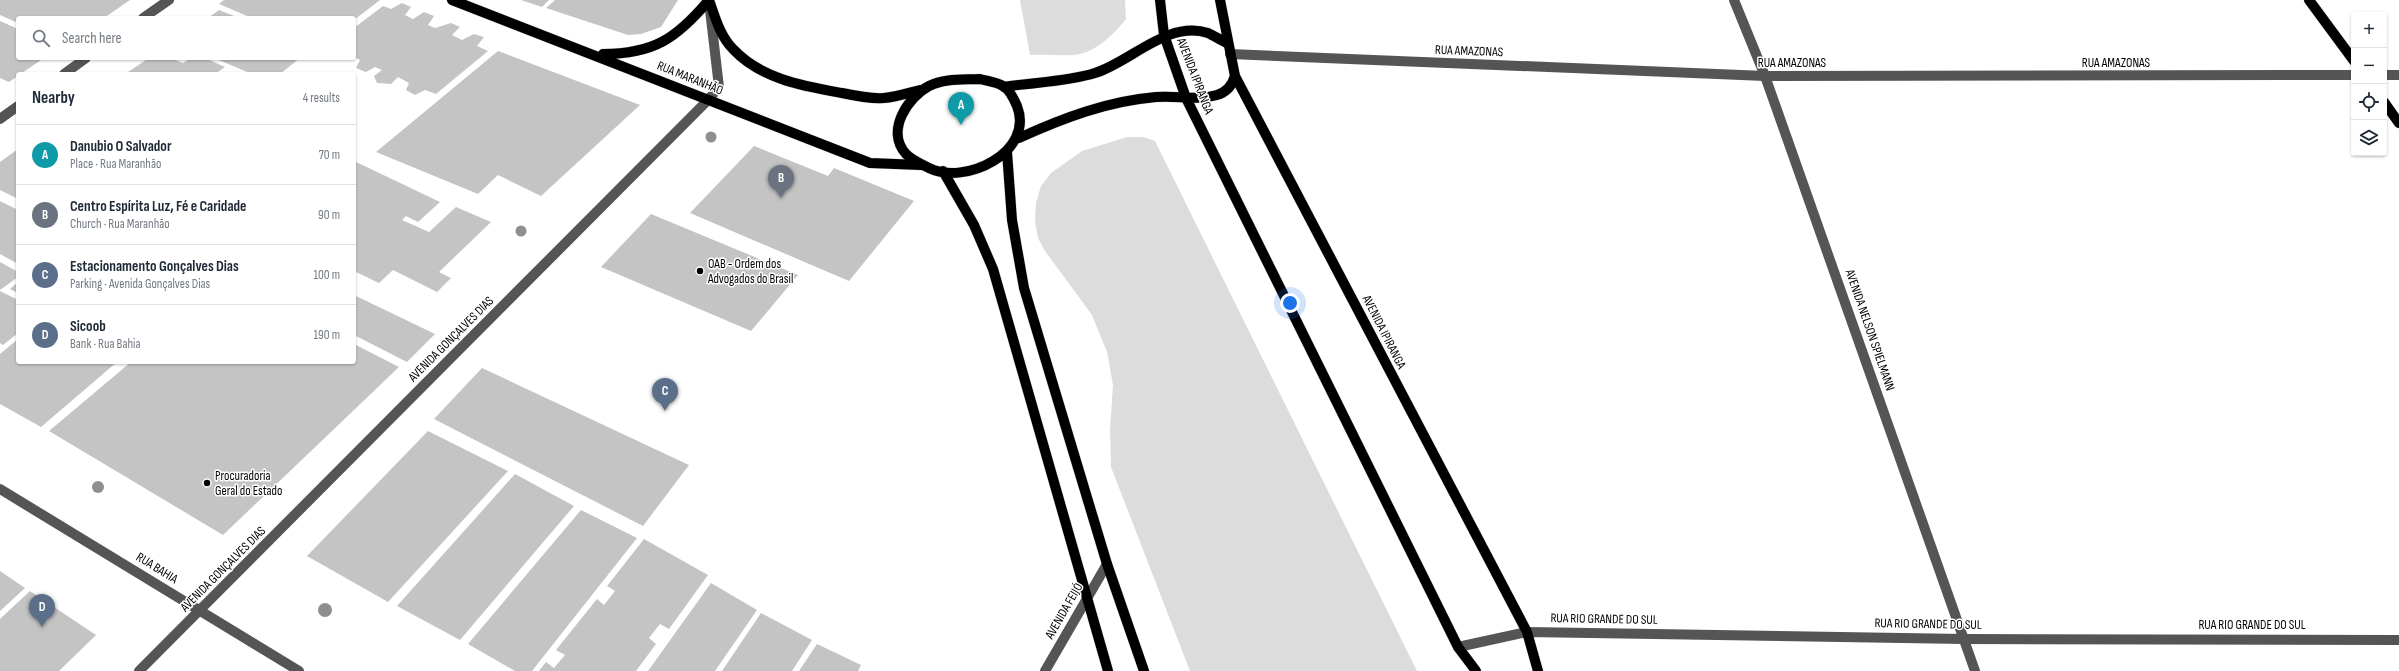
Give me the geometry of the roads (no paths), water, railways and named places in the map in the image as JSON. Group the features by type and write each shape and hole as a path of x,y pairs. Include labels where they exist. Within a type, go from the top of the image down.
{"main road":[{"name":"RUA MARANHÃO","path":"452,0 870,163 921,165"},
{"path":"593,54 615,55 637,53 653,48 670,40 686,28 709,0 724,36 737,53 755,67 775,78 811,88 869,98 885,98 922,90 941,82 980,79 1004,87 1095,72 1116,64 1164,35 1187,30 1204,31 1228,43"},
{"name":"AVENIDA IPIRANGA","path":"1160,0 1164,35 1186,98 1458,647 1476,671"},
{"name":"AVENIDA IPIRANGA","path":"1220,0 1230,54 1235,66 1235,76 1527,632 1538,671"},
{"path":"2309,0 2351,57"},
{"path":"922,90 906,104 899,119 898,136 905,153 921,165 943,171 967,171 990,164 1007,152 1019,138 1062,118 1104,106 1162,96 1202,99 1219,95 1232,86 1235,76"},
{"path":"1004,87 1016,103 1022,120 1019,138"},
{"path":"2387,106 2399,123"},
{"path":"1007,152 1008,179 1016,257 1107,564 1144,671"},
{"path":"943,171 974,225 993,269 1086,601 1108,671"}],"street":[{"path":"146,16 169,0"},
{"name":"AVENIDA GONÇALVES DIAS","path":"139,671 708,100 719,87 709,0"},
{"name":"AVENIDA NELSON SPIELMANN","path":"1734,0 1765,76 1975,671"},
{"name":"RUA AMAZONAS","path":"1230,54 1765,76 2351,75"},
{"path":"67,72 83,60"},
{"path":"2387,75 2399,75"},
{"path":"0,119 16,107"},
{"name":"RUA BAHIA","path":"0,489 199,612 299,671"},
{"name":"AVENIDA FEIJÓ","path":"1046,671 1107,564"},
{"name":"RUA RIO GRANDE DO SUL","path":"1458,647 1527,632 1964,639 2399,640"}],"place":[{"name":"Danubio O Salvador","path":"961,125"},
{"name":"Centro Espírita Luz, Fé e Caridade","path":"781,198"},
{"name":"OAB - Ordem dos Advogados do Brasil","path":"700,271"},
{"name":"Estacionamento Gonçalves Dias","path":"665,411"},
{"name":"Procuradoria Geral do Estado","path":"207,483"},
{"name":"Sicoob","path":"42,627"}]}
